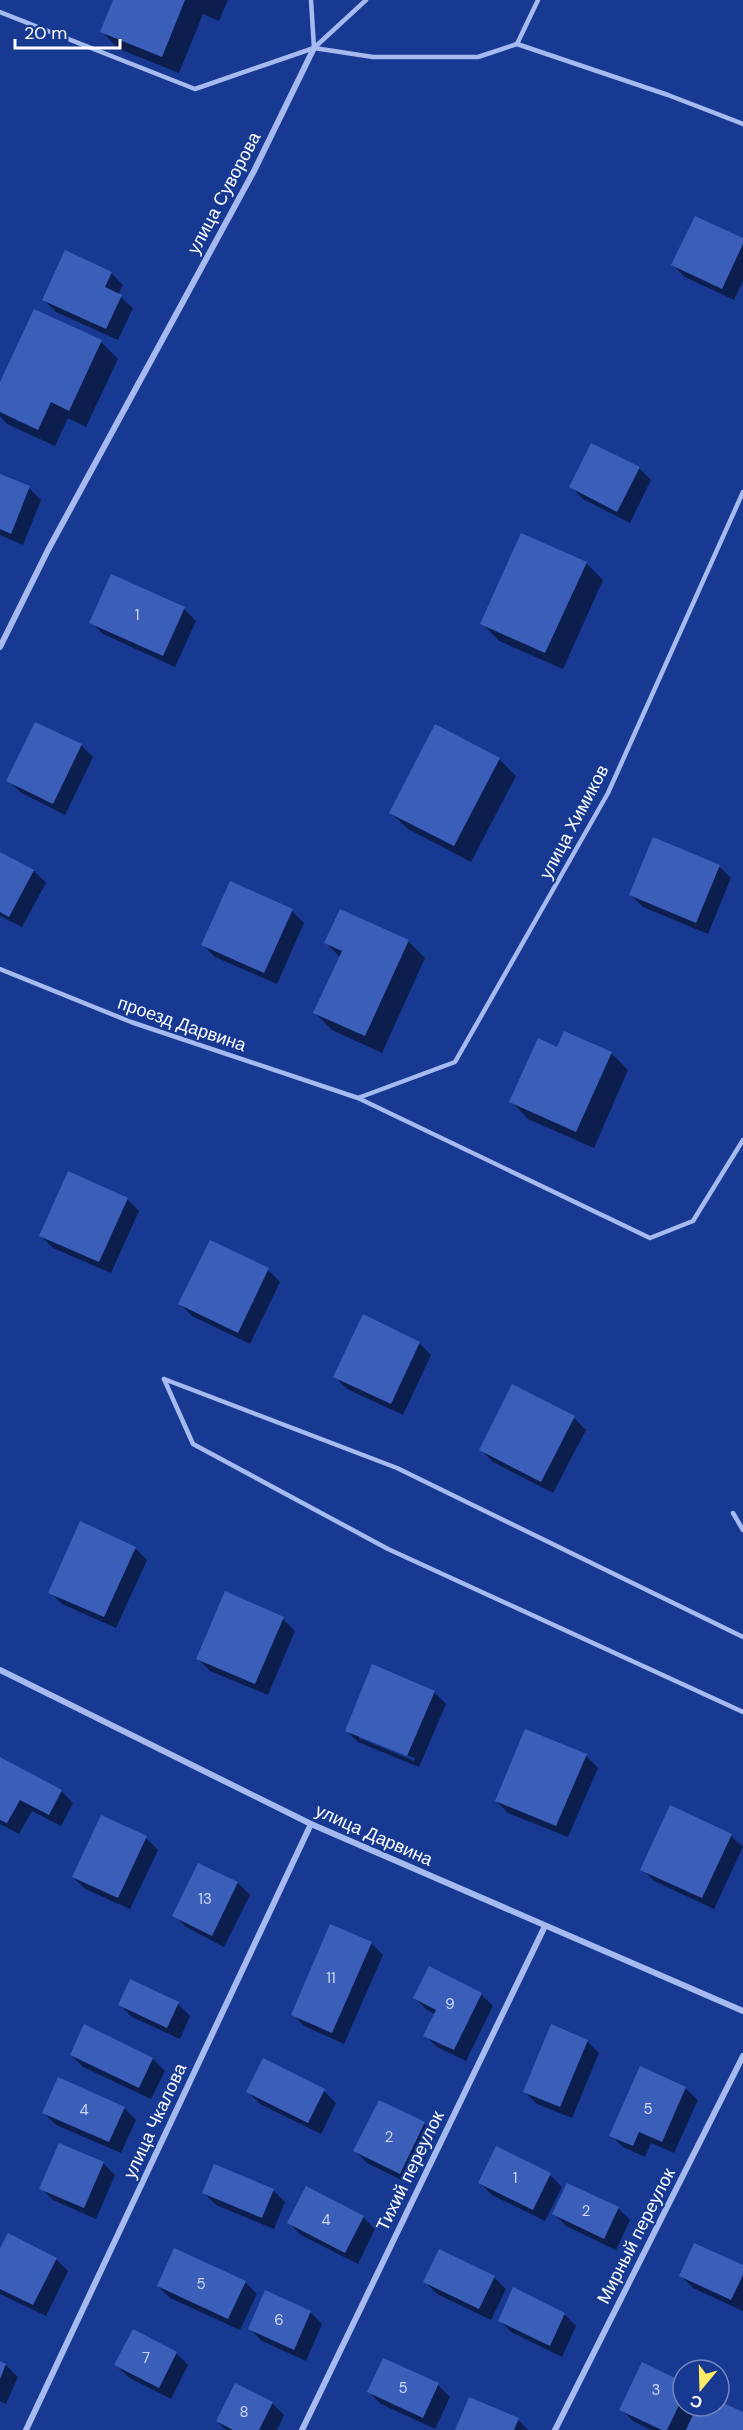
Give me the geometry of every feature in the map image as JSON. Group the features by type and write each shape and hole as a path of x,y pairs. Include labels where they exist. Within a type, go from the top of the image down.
{"street":[{"name":"улица Суворова","path":"0,647 48,550 254,171 314,48"},
{"name":"улица Дарвина","path":"0,1670 311,1824 743,2011"},
{"name":"улица Чкалова","path":"26,2430 311,1824"},
{"name":"Тихий переулок","path":"302,2430 545,1926"},
{"name":"Мирный переулок","path":"555,2430 743,2056"}],"lane":[{"path":"311,0 314,48"},
{"path":"0,12 195,89 314,48 366,0"},
{"path":"517,44 538,0"},
{"path":"314,48 373,57 478,57 517,44 668,95 743,124"},
{"name":"улица Химиков","path":"358,1098 455,1062 608,793 743,492"},
{"name":"проезд Дарвина","path":"0,969 131,1022 358,1098 650,1238 693,1221 743,1140"},
{"path":"743,1637 397,1468 164,1379 193,1444 388,1549 743,1712"},
{"path":"734,1513 743,1530"}],"building":[{"path":"113,0 185,0 162,57 100,32"},
{"path":"695,216 743,238 743,244 722,289 671,265"},
{"path":"65,250 112,272 105,287 122,295 106,329 42,300"},
{"path":"34,309 102,340 69,411 51,402 38,430 0,412 0,382"},
{"path":"591,443 640,467 617,512 569,487"},
{"path":"0,474 30,486 11,534 0,529"},
{"path":"521,533 587,562 545,653 480,624"},
{"path":"111,574 185,607 163,656 89,623"},
{"path":"35,722 82,744 53,804 6,781"},
{"path":"435,724 500,758 454,846 389,813"},
{"path":"653,837 720,865 696,923 629,895"},
{"path":"0,852 34,870 9,917 0,912"},
{"path":"230,881 293,909 264,973 201,945"},
{"path":"340,909 409,940 365,1036 313,1013 342,951 324,943"},
{"path":"564,1031 612,1052 576,1132 509,1102 538,1038 557,1047"},
{"path":"68,1171 128,1198 99,1262 39,1236"},
{"path":"210,1240 269,1268 238,1333 178,1304"},
{"path":"363,1314 420,1342 391,1404 333,1377"},
{"path":"512,1384 575,1416 541,1482 479,1450"},
{"path":"80,1521 136,1547 104,1617 48,1593"},
{"path":"225,1591 284,1617 255,1684 196,1659"},
{"path":"372,1664 435,1691 407,1756 345,1731"},
{"path":"525,1729 587,1754 556,1826 495,1801"},
{"path":"0,1757 62,1790 49,1815 20,1800 7,1823 0,1820"},
{"path":"670,1805 732,1834 702,1898 640,1870"},
{"path":"101,1815 147,1836 118,1898 72,1877"},
{"path":"198,1863 238,1882 212,1936 172,1916"},
{"path":"330,1924 372,1942 332,2033 291,2015"},
{"path":"429,1966 482,1993 454,2050 423,2036 436,2010 413,1998"},
{"path":"130,1979 179,2002 167,2028 118,2005"},
{"path":"84,2024 153,2058 139,2088 70,2055"},
{"path":"551,2024 588,2040 560,2107 523,2092"},
{"path":"263,2058 325,2089 308,2123 246,2092"},
{"path":"640,2066 686,2087 662,2142 639,2132 633,2146 609,2136"},
{"path":"58,2077 125,2107 109,2142 42,2113"},
{"path":"379,2100 425,2122 400,2174 353,2151"},
{"path":"59,2143 104,2162 84,2208 39,2189"},
{"path":"496,2146 551,2173 533,2210 478,2183"},
{"path":"214,2164 274,2189 262,2218 202,2193"},
{"path":"567,2183 619,2207 604,2239 552,2214"},
{"path":"306,2186 364,2216 345,2253 287,2223"},
{"path":"8,2233 57,2258 33,2305 0,2289 0,2248"},
{"path":"694,2243 743,2265 743,2275 731,2300 679,2276"},
{"path":"174,2248 246,2281 228,2319 157,2286"},
{"path":"439,2249 495,2276 479,2309 423,2282"},
{"path":"513,2287 565,2313 550,2346 498,2321"},
{"path":"265,2290 311,2311 294,2350 248,2329"},
{"path":"133,2329 177,2352 159,2388 114,2365"},
{"path":"383,2358 439,2383 423,2418 367,2392"},
{"path":"0,2361 6,2364 0,2379"},
{"path":"642,2362 671,2376 671,2418 673,2418 667,2430 662,2430 619,2410"},
{"path":"235,2383 273,2402 259,2430 233,2430 216,2421"},
{"path":"469,2397 519,2418 514,2430 455,2430"},
{"path":"731,2406 743,2412 743,2430 686,2430 692,2418 731,2418"}]}
